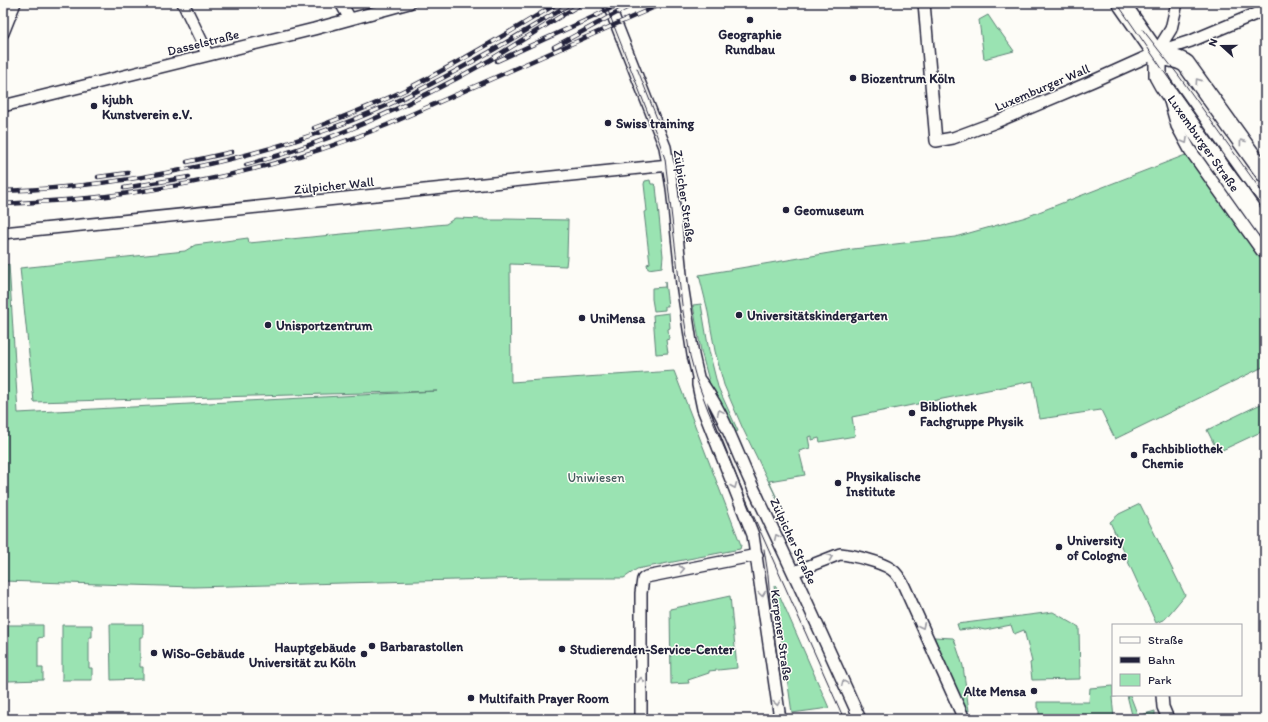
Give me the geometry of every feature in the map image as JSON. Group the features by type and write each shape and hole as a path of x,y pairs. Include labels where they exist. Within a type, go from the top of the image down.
{"main road":[{"name":"Luxemburger Straße","path":"1121,3 1156,53 1158,62 1158,76 1167,91 1265,229"},
{"path":"1156,53 1180,59 1186,64 1265,174"}],"street":[{"path":"3,33 15,3"},
{"path":"183,3 207,55"},
{"path":"341,3 350,20"},
{"name":"Dasselstraße","path":"3,106 350,20 409,3"},
{"name":"Zülpicher Straße","path":"608,3 657,127 669,165 682,284 703,409 718,450 750,524 757,555"},
{"name":"Luxemburger Wall","path":"924,3 936,141 953,138 996,122 1093,82 1156,53 1204,36 1265,10"},
{"path":"1156,53 1171,29 1177,3"},
{"path":"1167,91 1177,126 1183,138 1206,174 1262,251"},
{"name":"Zülpicher Wall","path":"3,233 669,165"},
{"name":"Zülpicher Straße","path":"698,378 715,402 860,719"},
{"path":"794,572 840,554 882,564 895,572 904,586 964,719"},
{"path":"641,719 641,592 643,579 646,576 757,555"},
{"name":"Kerpener Straße","path":"757,555 780,719"},
{"path":"1162,696 1163,707 1168,719"}],"green space":[{"path":"988,15 1014,51 984,59 979,20"},
{"path":"1188,154 1265,262 1265,366 1115,439 1101,410 1040,419 1033,381 852,417 855,436 820,442 819,438 812,440 812,436 808,437 810,448 799,451 805,475 769,481 783,511 743,429 724,385 715,351 707,307 699,275 853,249 955,237 1026,217"},
{"path":"650,180 651,184 656,186 663,256 662,267 648,269 647,264 650,263 644,212 647,211 644,184 645,181"},
{"name":"Uniwiesen","path":"455,218 484,220 568,220 566,266 510,264 511,382 674,371 741,545 740,549 637,569 624,578 530,578 194,587 3,581 3,266 9,264 18,413 437,391 34,402 20,268 185,251 195,245 248,238 249,243 446,224"},
{"path":"665,282 668,306 665,306 665,310 654,311 652,288 665,287"},
{"path":"701,304 709,351 718,387 738,431 732,434 712,392 701,351 693,305"},
{"path":"669,313 669,339 666,340 668,353 656,354 653,315"},
{"path":"1263,403 1265,407 1265,430 1218,452 1207,430"},
{"path":"1140,504 1185,595 1165,619 1156,623 1110,522 1119,514"},
{"path":"775,585 829,708 792,713"},
{"path":"730,596 737,668 709,671 709,673 688,680 689,683 671,684 670,609"},
{"path":"1053,612 1079,627 1080,679 1032,680 1030,663 1032,662 1024,630 1014,634 1011,625 985,630 976,628 959,630 957,624"},
{"path":"110,624 143,624 143,637 140,637 140,667 143,667 143,679 111,680"},
{"path":"8,625 43,625 43,637 38,638 38,668 43,668 43,680 8,681"},
{"path":"62,625 92,625 92,637 89,637 89,668 92,668 92,680 62,680"},
{"path":"934,637 954,639 963,666 969,711 966,710"},
{"path":"1112,686 1112,696 1117,696 1112,697 1114,719 1051,719 1051,715 1039,715 1037,702 1089,702 1090,688"},
{"path":"1127,696 1130,696 1138,716 1155,711 1155,716 1133,719"}],"tram line":[{"path":"605,3 665,159 682,305 690,356 696,378 708,410 753,515 844,719"},
{"path":"1117,3 1238,176 1265,210"},
{"path":"1143,30 1179,76 1265,196"},
{"path":"637,68 660,126"},
{"path":"764,549 768,575 772,625 780,676"}],"railway":[{"path":"314,128 361,110 407,89 502,37 558,3"},
{"path":"3,191 54,188 159,174 211,164 313,135 362,116 430,85 531,28 571,3"},
{"path":"246,165 278,156 340,133 431,92 490,60 583,3"},
{"path":"497,61 622,3"},
{"path":"554,47 635,3"},
{"path":"3,204 45,202 150,190 219,177 287,160 354,138 387,125 664,3"},
{"path":"187,162 232,152"},
{"path":"98,177 128,173"},
{"path":"124,188 189,177"}],"place":[{"name":"Geographie Rundbau","path":"750,20"},
{"name":"Biozentrum Köln","path":"853,78"},
{"name":"kjubh Kunstverein e.V.","path":"94,106"},
{"name":"Swiss training","path":"608,123"},
{"name":"Geomuseum","path":"786,210"},
{"name":"Universitätskindergarten","path":"739,315"},
{"name":"UniMensa","path":"582,318"},
{"name":"Unisportzentrum","path":"268,325"},
{"name":"Bibliothek Fachgruppe Physik","path":"912,413"},
{"name":"Fachbibliothek Chemie","path":"1134,455"},
{"name":"Physikalische Institute","path":"838,483"},
{"name":"University of Cologne","path":"1059,547"},
{"name":"Barbarastollen","path":"372,646"},
{"name":"Studierenden-Service-Center","path":"562,649"},
{"name":"WiSo-Gebäude","path":"154,653"},
{"name":"Hauptgebäude Universität zu Köln","path":"364,654"},
{"name":"Alte Mensa","path":"1034,691"},
{"name":"Multifaith Prayer Room","path":"471,698"}]}
